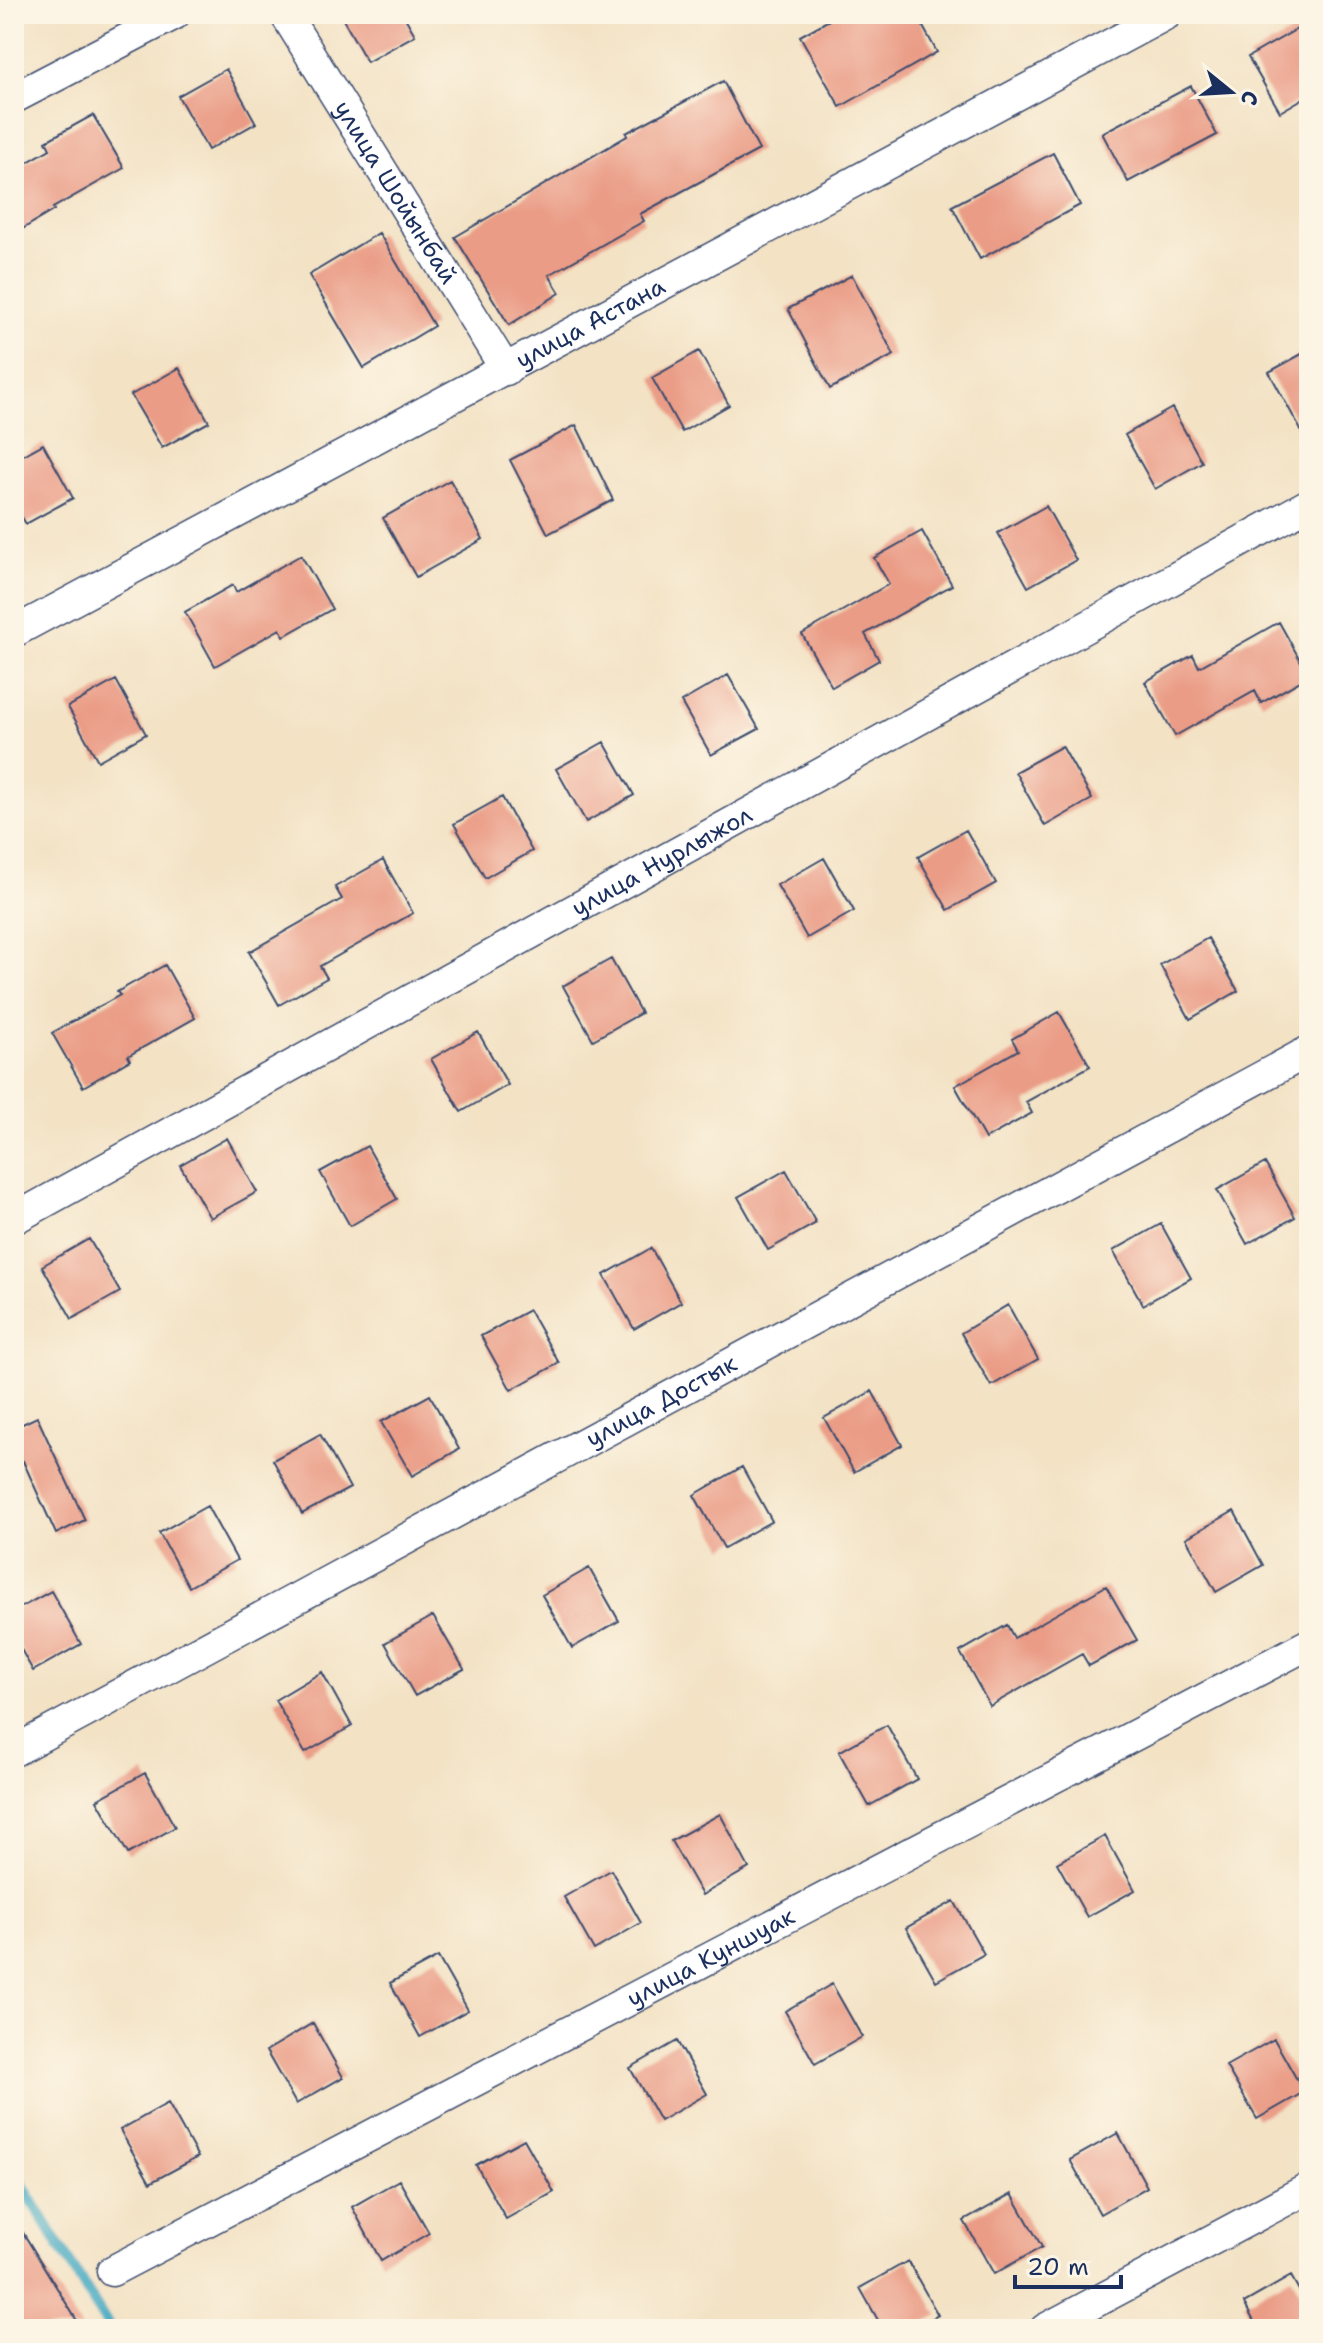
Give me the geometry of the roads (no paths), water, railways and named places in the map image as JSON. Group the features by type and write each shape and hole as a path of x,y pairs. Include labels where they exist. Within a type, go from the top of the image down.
{"street":[{"path":"14,98 175,14"},
{"name":"улица Шойынбай","path":"285,14 506,370"},
{"name":"улица Астана","path":"14,632 1167,14"},
{"name":"улица Нурлыжол","path":"14,1219 1309,504"},
{"name":"улица Достык","path":"14,1751 1309,1051"},
{"name":"улица Куншуак","path":"112,2271 1309,1644"},
{"path":"1045,2329 1309,2188"}],"waterway":[{"path":"14,2171 110,2329"}]}
